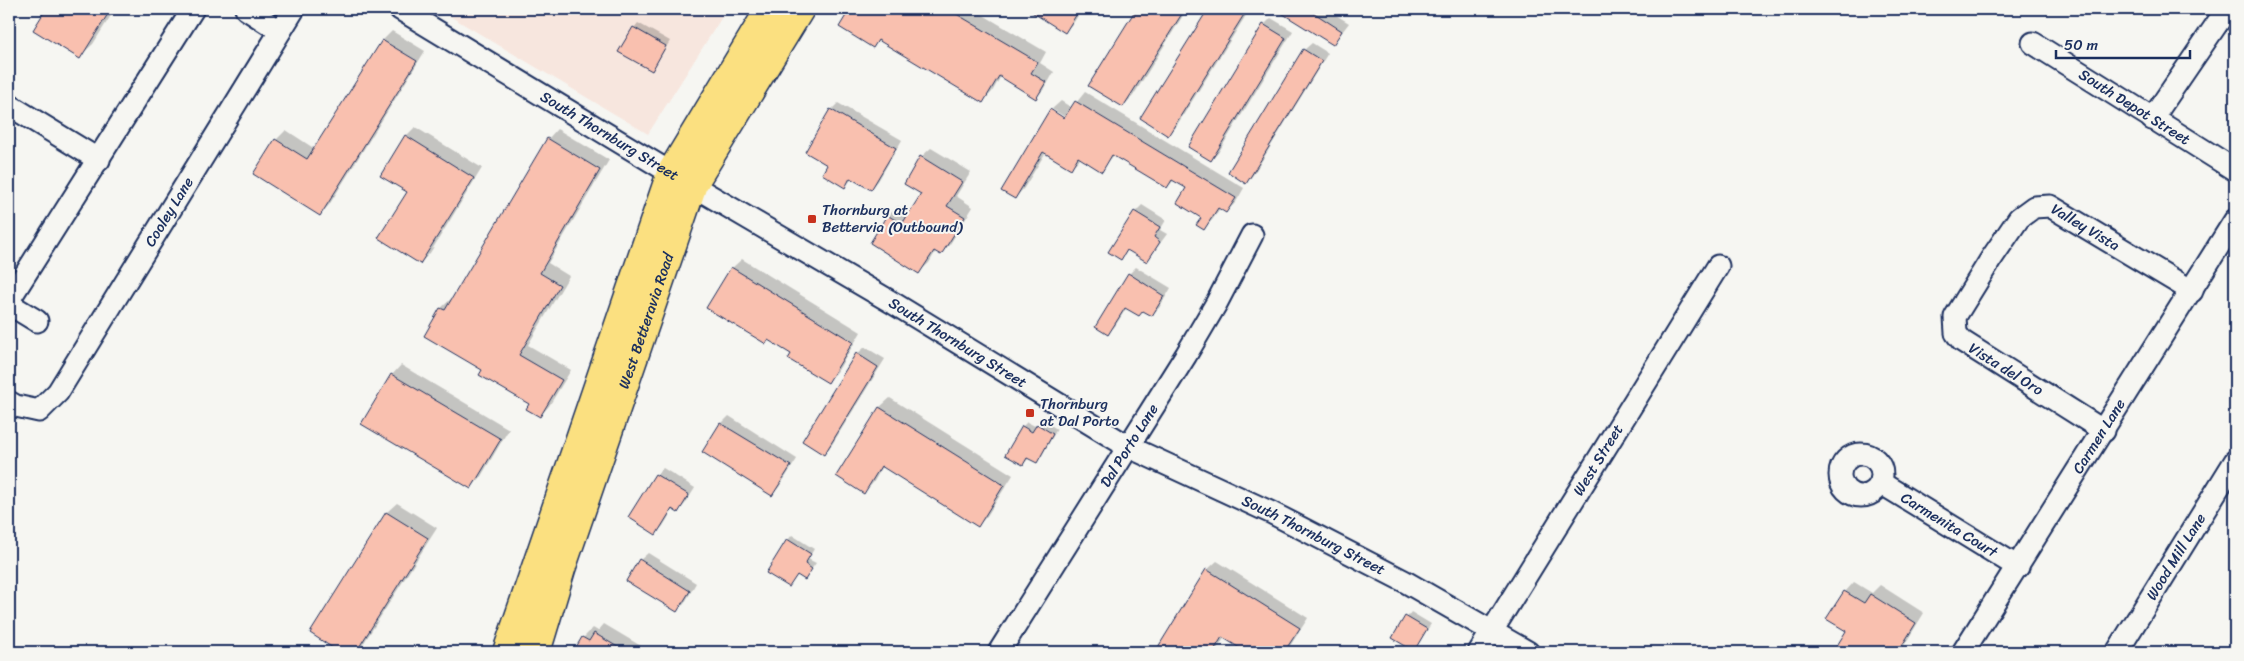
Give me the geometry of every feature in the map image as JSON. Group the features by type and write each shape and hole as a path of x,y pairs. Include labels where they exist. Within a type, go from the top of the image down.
{"main road":[{"name":"West Betteravia Road","path":"507,652 682,179 770,9"},
{"name":"West Betteravia Road","path":"536,652 682,179 800,9"}],"street":[{"path":"37,321 9,302 193,9"},
{"path":"246,9 280,31"},
{"name":"Cooley Lane","path":"9,402 16,406 39,411 58,392 294,9"},
{"name":"South Thornburg Street","path":"400,9 682,179 893,303 1128,446 1272,513 1404,581 1528,652"},
{"path":"2152,120 2227,9"},
{"name":"South Depot Street","path":"2033,43 2152,120 2235,170"},
{"path":"9,105 99,160"},
{"name":"Valley Vista","path":"1991,259 2019,218 2034,207 2050,206 2192,291"},
{"name":"Carmen Lane","path":"1963,652 2104,431 2235,220"},
{"name":"Dal Porto Lane","path":"999,652 1196,338 1252,235"},
{"name":"Vista del Oro","path":"1991,259 1956,317 1956,332 1962,342 2104,431"},
{"name":"West Street","path":"1479,652 1718,266"},
{"name":"Wood Mill Lane","path":"2117,652 2235,461"},
{"name":"Carmenita Court","path":"1881,483 2018,567"}],"shaded area":[{"path":"438,9 727,9 648,134"}],"building":[{"path":"46,9 111,9 80,59 33,30"},
{"path":"850,9 948,9 1038,62 1031,73 1046,82 1036,99 999,76 983,103 878,40 873,48 839,27"},
{"path":"1027,9 1080,9 1065,33"},
{"path":"1136,9 1185,9 1123,107 1088,86"},
{"path":"1208,9 1239,9 1245,13 1168,136 1140,118"},
{"path":"1275,9 1308,9 1342,31 1333,45"},
{"path":"1263,24 1286,38 1211,161 1188,147"},
{"path":"633,27 666,46 652,71 618,52"},
{"path":"382,40 417,61 320,216 253,174 275,139 307,159"},
{"path":"1303,49 1322,61 1246,184 1228,172"},
{"path":"1075,101 1236,198 1226,213 1218,208 1204,230 1196,225 1201,218 1177,203 1186,188 1172,180 1167,188 1112,155 1102,172 1078,157 1071,169 1043,152 1015,199 1001,191 1050,109 1064,118"},
{"path":"830,109 896,148 871,190 850,178 845,188 822,174 827,165 805,152"},
{"path":"405,135 474,178 420,264 378,238 407,192 380,176"},
{"path":"547,138 600,170 540,273 560,285 519,355 562,380 540,417 526,409 529,404 479,375 482,370 424,336 440,308 445,310"},
{"path":"920,156 962,182 947,206 965,217 941,255 934,251 919,274 870,243 887,215 902,224 921,194 904,184"},
{"path":"1134,211 1160,227 1154,237 1160,242 1147,262 1127,250 1121,260 1108,252"},
{"path":"731,267 853,342 828,383 788,359 791,354 768,340 766,344 706,308"},
{"path":"1128,273 1164,296 1152,316 1143,311 1139,316 1125,308 1108,335 1095,327"},
{"path":"856,353 878,367 824,455 802,441"},
{"path":"391,374 501,439 471,489 361,424"},
{"path":"879,407 1004,485 978,527 881,466 864,494 836,476"},
{"path":"720,423 791,466 772,496 702,452"},
{"path":"1037,424 1053,434 1037,463 1027,458 1023,465 1005,455 1022,426 1032,432"},
{"path":"655,474 689,495 678,513 672,509 656,535 628,517"},
{"path":"386,512 428,538 356,652 339,652 310,633"},
{"path":"787,539 811,554 805,564 812,569 805,580 797,575 789,587 766,573"},
{"path":"639,559 690,591 677,612 626,581"},
{"path":"1206,569 1300,628 1284,652 1246,652 1222,637 1213,652 1155,652"},
{"path":"1844,591 1864,603 1870,594 1916,623 1898,652 1833,652 1846,631 1826,619"},
{"path":"1405,616 1427,629 1414,651 1392,638"},
{"path":"594,633 626,652 580,652 575,649 582,637 589,641"}],"place":[{"name":"Thornburg at Bettervia (Outbound)","path":"812,219"},
{"name":"Thornburg at Dal Porto","path":"1030,413"}]}
